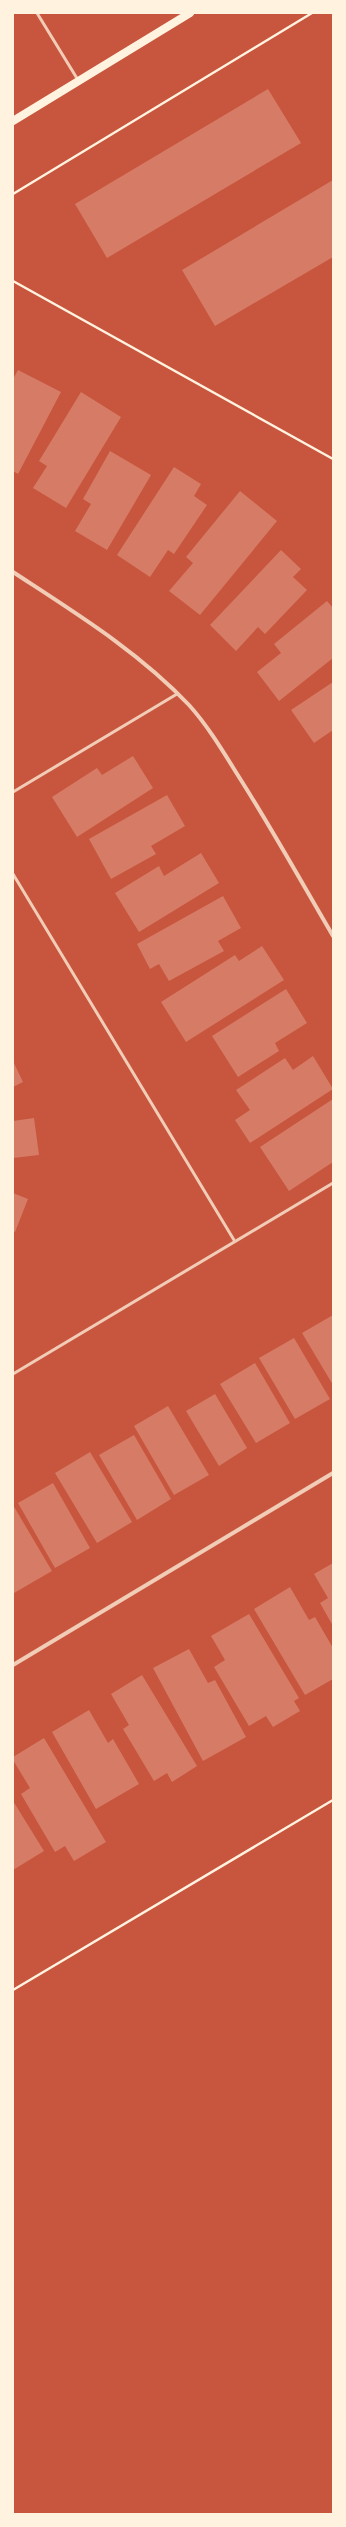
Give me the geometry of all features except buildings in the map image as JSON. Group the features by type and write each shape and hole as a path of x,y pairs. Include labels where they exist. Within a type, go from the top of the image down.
{"main road":[{"path":"13,121 190,13"}],"street":[{"path":"13,572 99,628 142,661 189,705 220,746 333,936"},
{"path":"13,1665 333,1473"}],"lane":[{"path":"37,13 79,81"},
{"path":"13,792 177,694"},
{"path":"13,874 234,1240"},
{"path":"13,1374 234,1240 333,1183"}],"path":[{"path":"13,194 312,13"},
{"path":"13,281 333,459"},
{"path":"13,1990 333,1800"}]}
